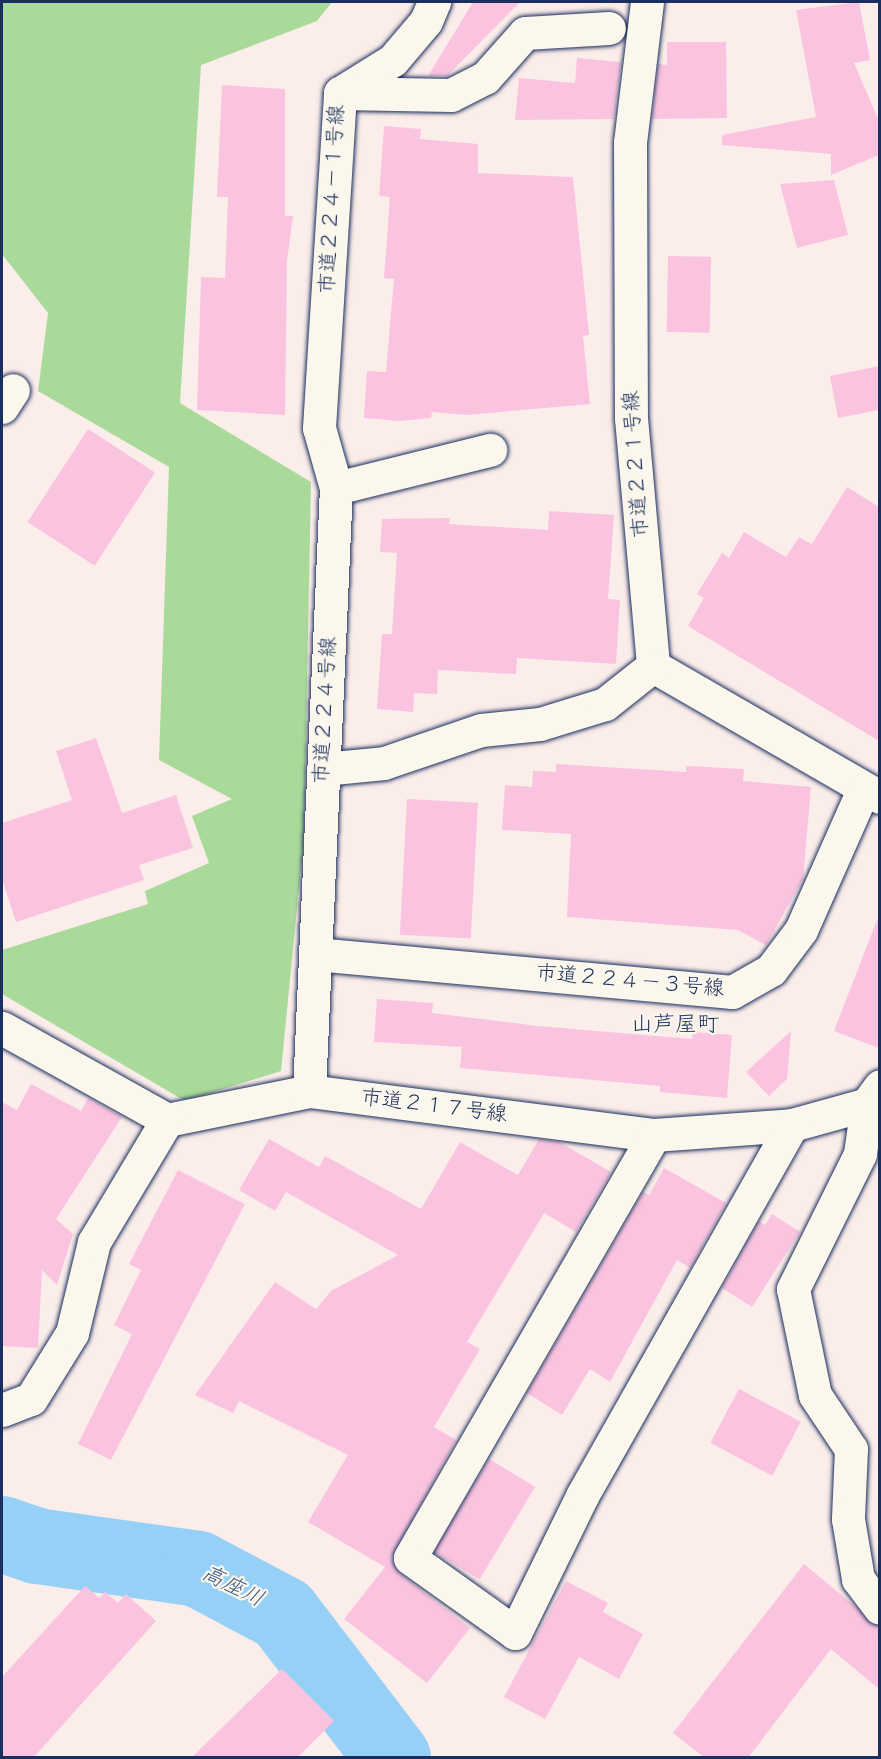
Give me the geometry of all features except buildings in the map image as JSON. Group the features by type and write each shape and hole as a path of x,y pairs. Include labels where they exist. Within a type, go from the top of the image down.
{"street":[{"path":"341,80 393,60 426,21 434,2"},
{"name":"市道２２１号線","path":"647,2 630,142 631,407 653,666"},
{"name":"市道２２４－１号線","path":"336,488 319,428 341,80 451,95 484,78 525,33 609,28"},
{"path":"336,488 490,450"},
{"name":"市道２２４号線","path":"309,1091 336,488"},
{"path":"323,769 384,763 481,730 540,724 605,704 653,666 872,792"},
{"name":"市道２２４－３号線","path":"315,954 732,992 771,970 801,930 872,792"},
{"path":"2,1028 167,1120 94,1242 72,1333 31,1399 2,1410"},
{"name":"市道２１７号線","path":"167,1120 309,1091 654,1135 792,1125 873,1095"},
{"path":"873,1095 860,1154 793,1289 815,1395 851,1449 848,1519 858,1579 879,1608"},
{"path":"654,1135 410,1558 514,1633 582,1496 792,1125"}],"green space":[{"path":"2,2 332,2 317,21 201,65 180,403 311,482 304,837 281,1071 185,1101 2,994 2,950 148,904 145,891 209,863 192,816 232,799 159,760 169,467 38,391 48,313 2,254"}],"waterway":[{"name":"高座川","path":"2,1534 37,1546 198,1569 283,1614 393,1758"}],"district":[{"name":"山芦屋町","path":"675,1027"}]}
